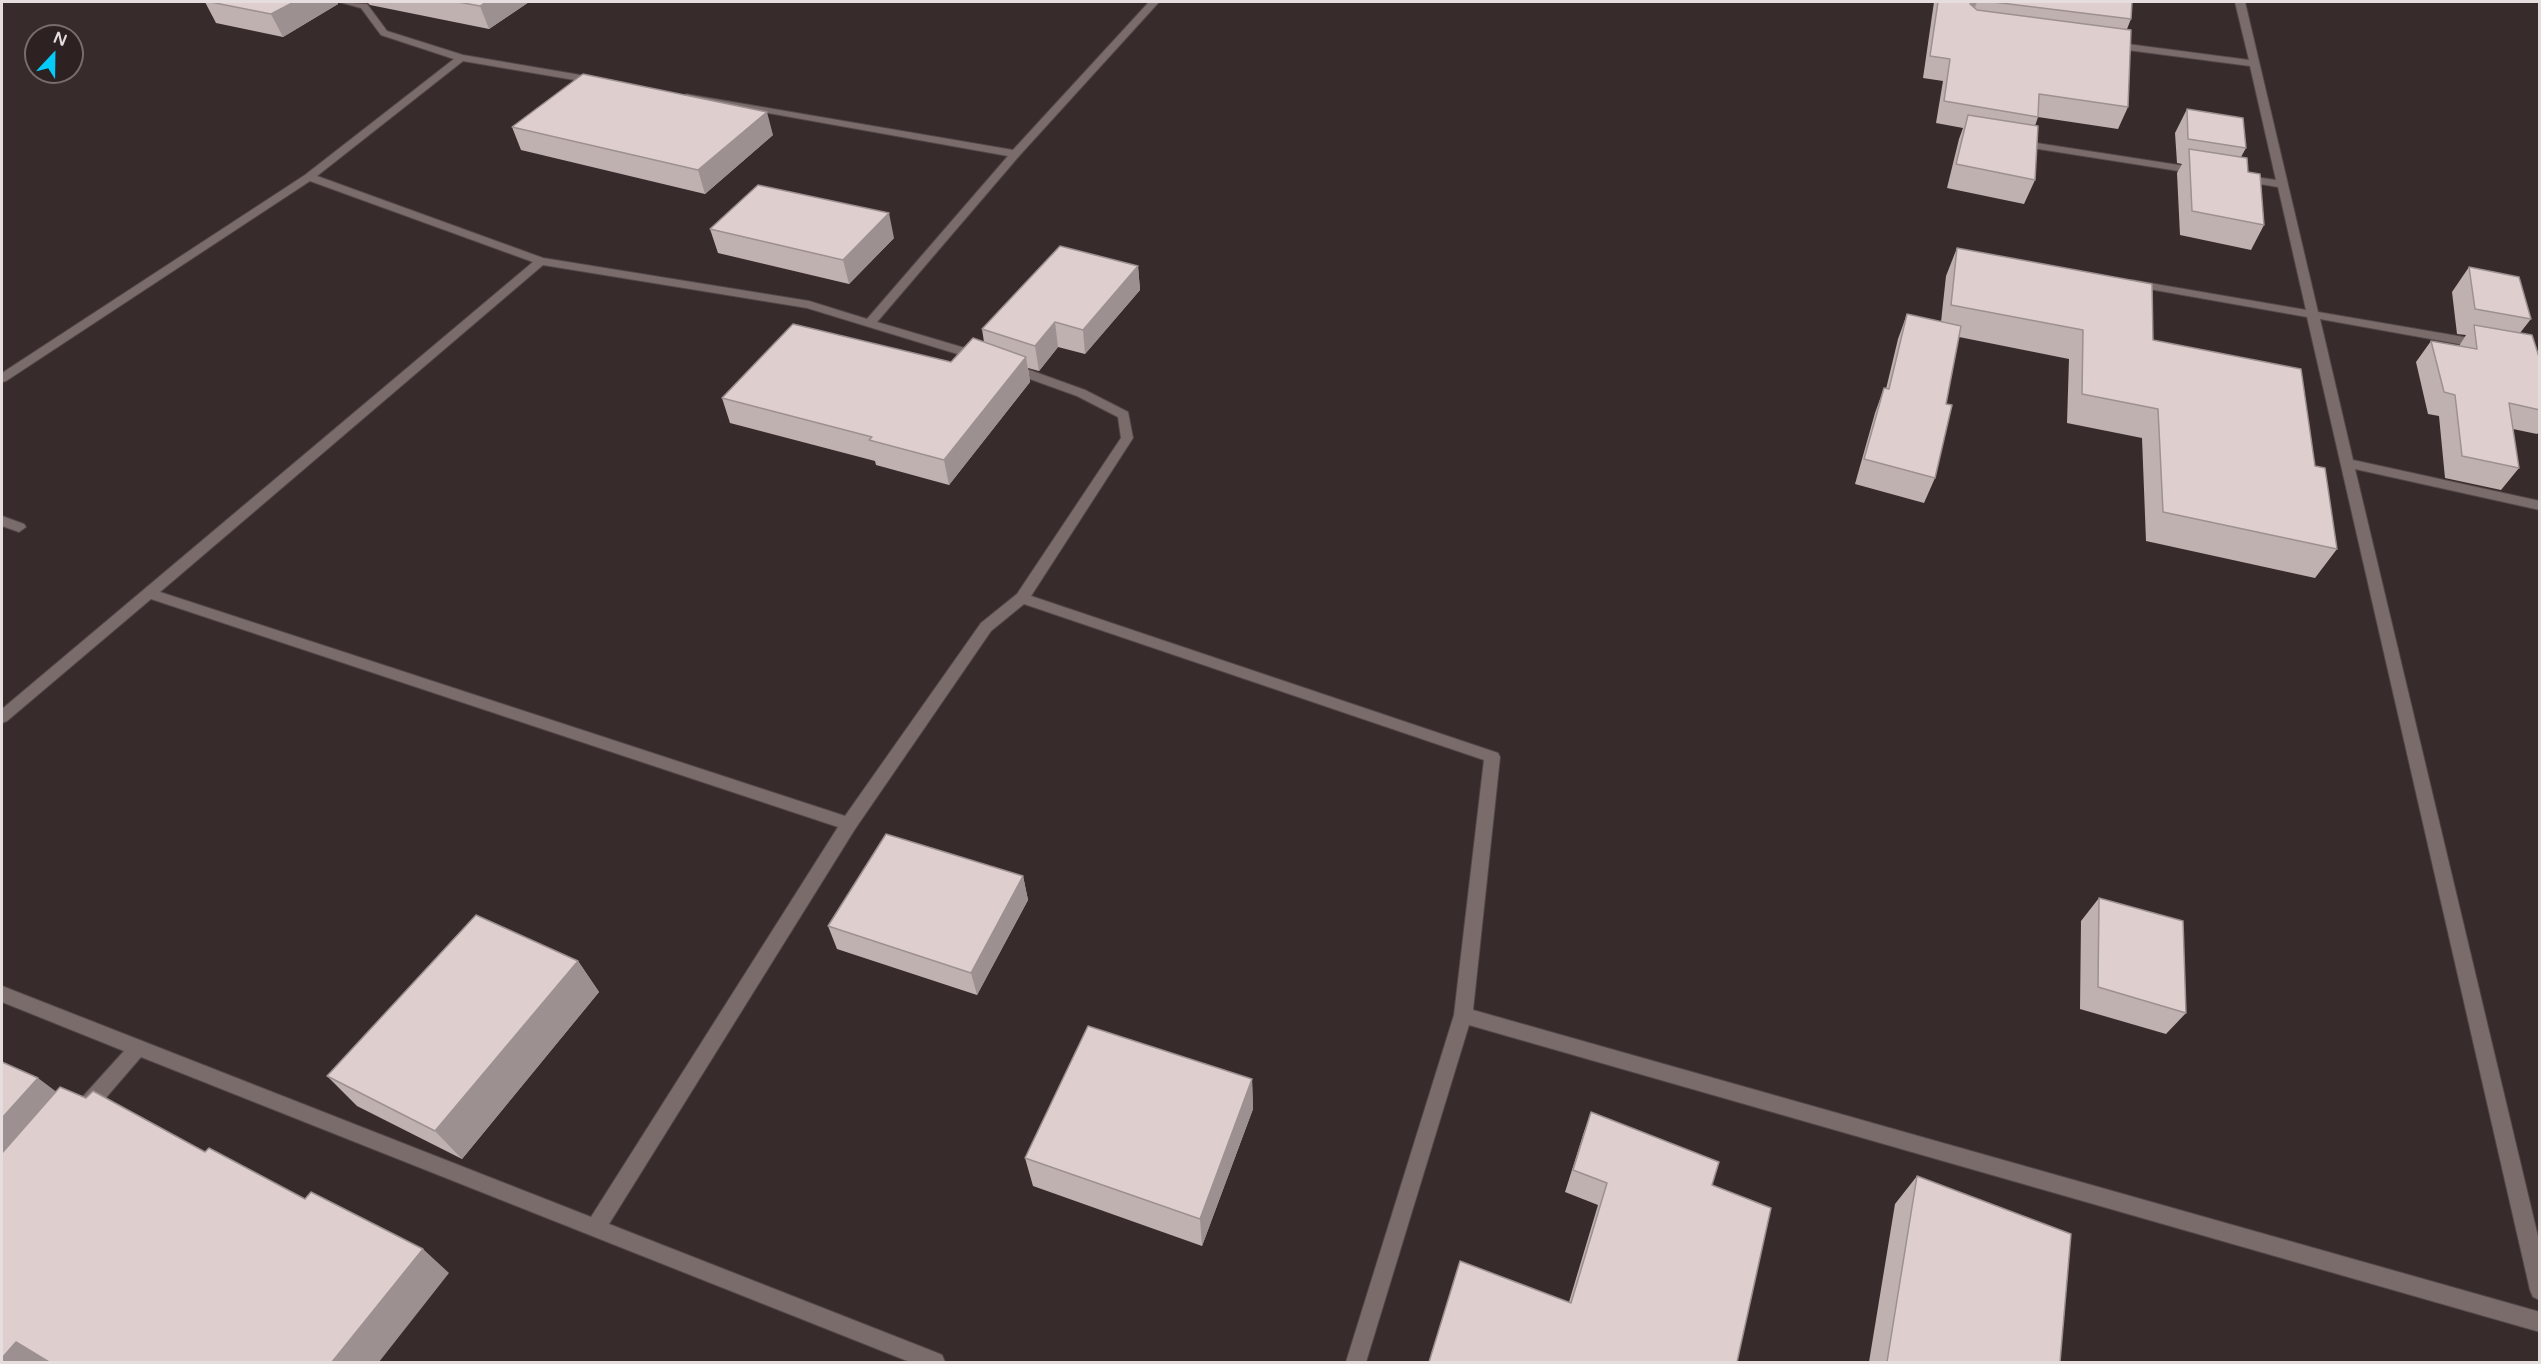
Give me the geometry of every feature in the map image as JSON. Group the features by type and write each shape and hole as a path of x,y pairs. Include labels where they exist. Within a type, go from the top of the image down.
{"street":[{"path":"344,2 364,6 384,33 461,58 613,84"},
{"path":"869,324 1015,154 1154,2"},
{"path":"2240,2 2540,1290"},
{"path":"2101,44 2255,64"},
{"path":"2,378 309,177 461,58"},
{"path":"683,95 1015,154"},
{"path":"2006,141 2284,184"},
{"path":"309,177 541,261 809,305 969,353 1081,393 1124,415 1127,438 1022,598 986,627 849,824 595,1228"},
{"path":"2,717 541,261"},
{"path":"2117,281 2496,347"},
{"path":"2349,463 2540,506"},
{"path":"2,521 19,527"},
{"path":"148,593 849,824"},
{"path":"1022,598 1492,757 1463,1015 1356,1362"},
{"path":"2,994 935,1362"},
{"path":"1463,1015 2540,1322"},
{"path":"70,1125 138,1048"}],"building":[{"path":"210,2 294,2 271,14"},
{"path":"458,2 486,2 480,6"},
{"path":"1938,2 1974,2 1970,4 1977,10 2131,30 2128,107 2039,94 2038,117 1944,101 1950,59 1930,56"},
{"path":"1993,2 2132,2 2131,19"},
{"path":"583,74 767,112 698,170 512,127"},
{"path":"2187,109 2243,118 2246,148 2188,139"},
{"path":"1968,115 2038,126 2035,180 1956,164"},
{"path":"2189,149 2247,158 2248,172 2260,174 2264,225 2192,211"},
{"path":"758,185 889,213 843,260 710,229"},
{"path":"1060,246 1138,266 1083,330 1055,322 1035,346 982,329"},
{"path":"1957,248 2152,284 2153,340 2301,369 2315,466 2325,468 2337,549 2163,512 2158,409 2082,394 2083,330 1951,305"},
{"path":"2469,267 2519,277 2531,319 2475,309"},
{"path":"1907,314 1961,326 1946,404 1952,405 1935,478 1864,459 1884,388 1889,389"},
{"path":"793,324 951,362 973,338 1026,357 944,460 869,440 872,437 722,398"},
{"path":"2474,325 2532,335 2540,360 2540,410 2509,403 2519,468 2462,456 2455,395 2444,392 2431,341 2477,349"},
{"path":"886,834 1023,876 971,973 828,926"},
{"path":"2099,898 2183,921 2186,1013 2098,987"},
{"path":"476,915 578,961 435,1131 327,1076"},
{"path":"1088,1026 1252,1079 1200,1219 1025,1158"},
{"path":"2,1062 38,1078 2,1118"},
{"path":"60,1087 86,1098 93,1091 205,1152 209,1148 305,1199 311,1192 423,1249 332,1362 49,1362 16,1342 2,1358 2,1153"},
{"path":"1591,1112 1719,1162 1712,1185 1771,1208 1737,1362 1429,1362 1460,1261 1571,1303 1607,1183 1573,1170"},
{"path":"1917,1176 2071,1234 2060,1362 1887,1362"}]}
